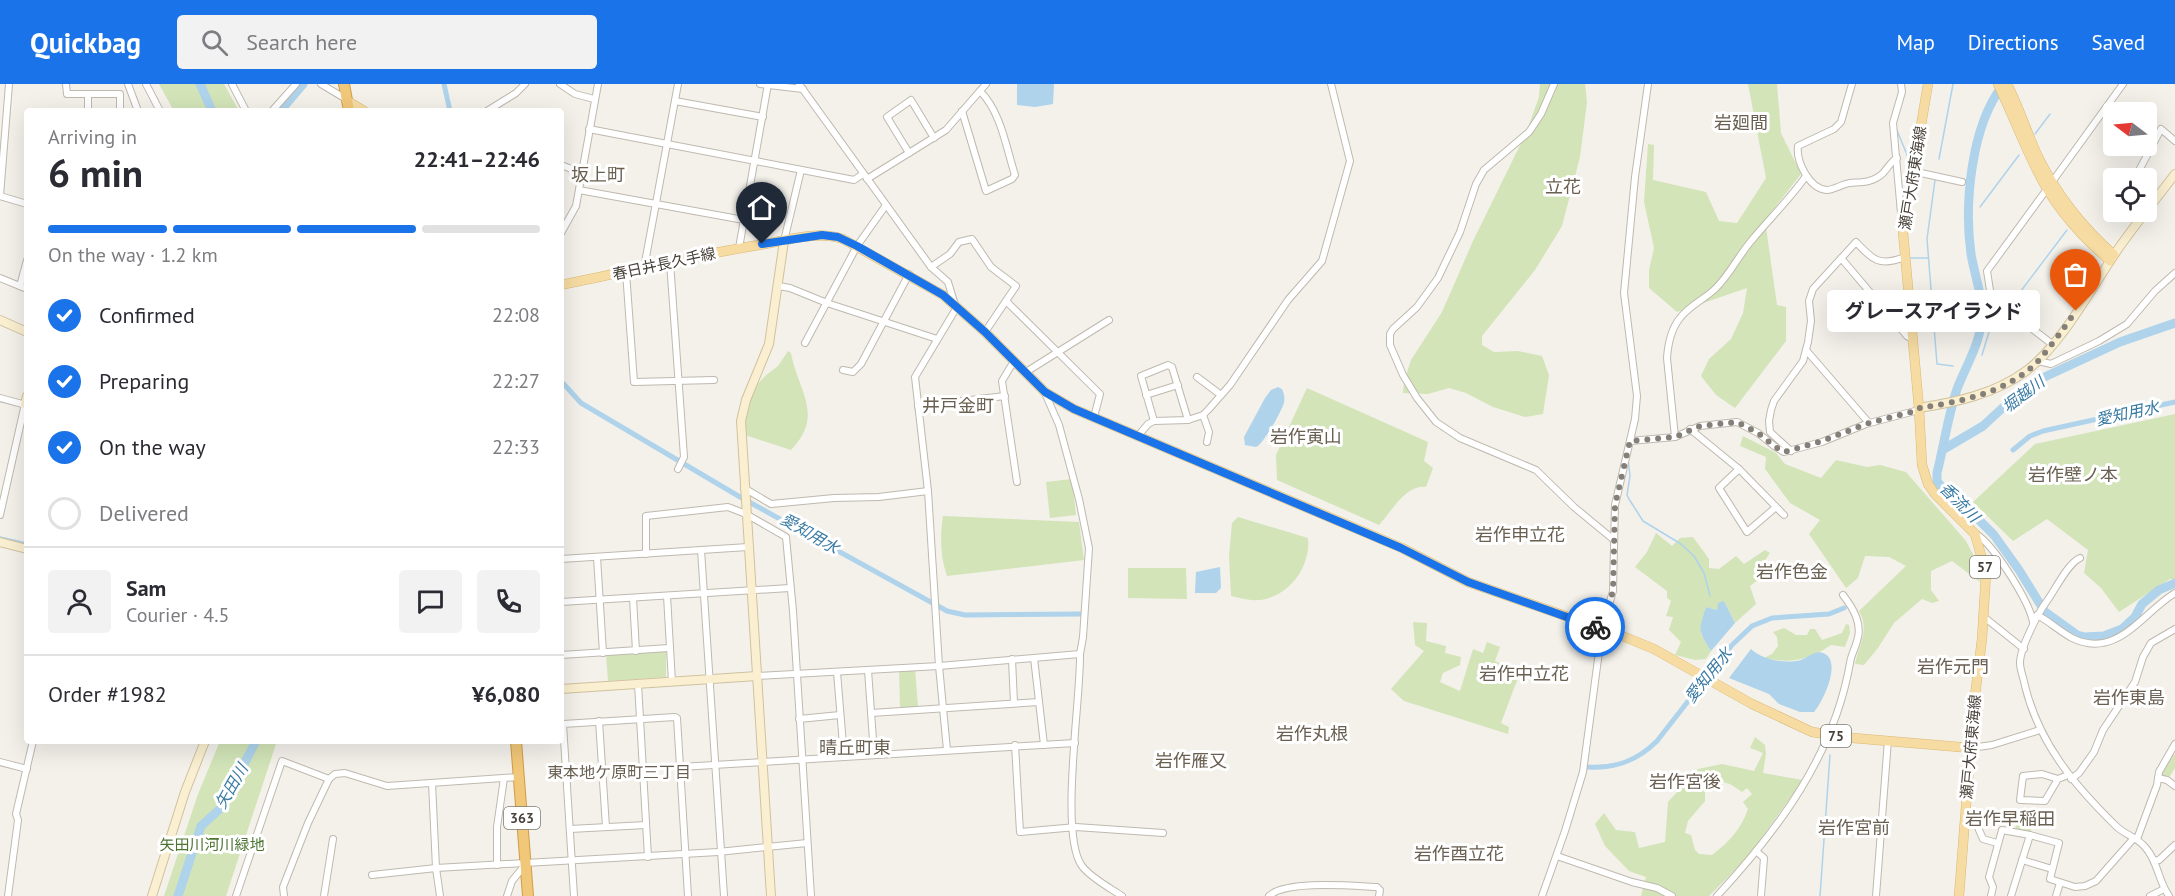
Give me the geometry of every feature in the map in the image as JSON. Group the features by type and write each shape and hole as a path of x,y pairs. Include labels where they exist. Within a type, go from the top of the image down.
{"highway":[{"path":"344,84 348,108"},
{"name":"363","path":"516,744 528,896"}],"main road":[{"name":"瀬戸大府東海線","path":"1928,84 1903,232 1922,465 1928,484 1935,494 1975,534 1986,573 1959,896"},
{"path":"2004,84 2050,185"},
{"path":"2004,84 2003,95 2038,174 2112,258"},
{"path":"346,100 359,108"},
{"name":"春日井長久手線","path":"564,284 784,240 809,236 831,236 843,239 932,287 985,332 1045,392 1094,417 1401,548 1468,582 1654,649 1770,713 1812,732 1830,736 1971,748"}],"street":[{"path":"9,84 3,108 0,196 24,203"},
{"path":"66,84 67,94 120,94 120,108"},
{"path":"128,84 137,108"},
{"path":"146,84 158,108"},
{"path":"232,84 244,108"},
{"path":"275,108 296,84"},
{"path":"321,84 346,100"},
{"path":"492,108 516,93 525,84"},
{"path":"560,84 575,94 594,99"},
{"path":"564,228 576,206 598,84"},
{"path":"644,268 678,84"},
{"path":"760,84 803,86 931,267 948,282 956,307 915,377 928,491 942,709 947,750"},
{"path":"589,129 854,180 909,153 946,130 986,84"},
{"path":"1138,436 1148,424 1154,421 1188,420 1203,415 1230,385 1287,300 1322,261 1350,161 1331,84"},
{"path":"1554,84 1541,114 1528,132 1484,170 1476,184 1460,232 1438,278 1417,307 1393,329 1390,334 1390,345 1403,375 1436,422 1460,438 1536,470 1574,507 1614,540"},
{"path":"1542,896 1557,856 1584,766 1602,629 1613,591 1617,492 1635,419 1637,396 1624,293 1634,186 1648,84"},
{"path":"1852,84 1840,122 1834,129 1798,146 1798,155 1806,176 1817,187 1828,190 1840,185 1863,183 1881,176 1897,158"},
{"path":"1901,84 1902,92 1893,118 1901,213 1904,216"},
{"path":"2052,344 1991,297 1988,271 2123,84"},
{"path":"739,248 768,85"},
{"path":"962,111 986,191 1012,179 1015,175 999,122 987,98 980,91"},
{"path":"88,94 88,108"},
{"path":"909,153 887,117 911,100 934,138"},
{"path":"675,101 763,117"},
{"path":"2140,168 2161,129 2175,141"},
{"path":"564,166 582,173"},
{"path":"771,896 741,421 746,400 769,344 784,240 801,170"},
{"path":"1912,171 1962,182"},
{"path":"1630,441 1675,437 1690,429 1737,422 1758,433 1784,452 1791,451 1869,423 1919,408 1966,398 2004,385 2038,361 2052,344 2112,258 2175,174"},
{"path":"1675,437 1667,358 1674,328 1693,304 1719,285 1753,238 1786,203 1806,176"},
{"path":"579,190 744,220"},
{"path":"805,343 857,246 886,205"},
{"path":"931,267 950,254 959,242 972,239 991,267 1016,286 985,332"},
{"path":"1791,451 1770,432 1769,421 1774,401 1798,369 1806,350 1810,321 1809,301 1813,289 1856,242 1874,260 1884,262 1905,257"},
{"path":"1841,258 1912,339"},
{"path":"670,262 684,457 678,469"},
{"path":"20,286 24,271"},
{"path":"626,272 634,382 714,380"},
{"path":"2038,361 2051,364 2127,324 2155,291 2175,273"},
{"path":"843,370 853,372 857,370 909,274"},
{"path":"0,278 24,288"},
{"path":"778,286 790,288 827,303 937,339"},
{"path":"1007,302 1100,394 1094,417"},
{"path":"0,320 24,331"},
{"path":"1026,372 1109,320"},
{"path":"1806,350 1869,423"},
{"path":"1014,361 1002,381 1017,482"},
{"path":"1154,421 1141,376 1168,365 1172,367 1188,420"},
{"path":"1197,377 1221,395"},
{"path":"1146,395 1178,385"},
{"path":"1045,392 1059,425 1079,499 1089,548 1080,654 1071,836 1082,866 1122,896"},
{"path":"918,406 1005,396"},
{"path":"0,398 24,402"},
{"path":"0,515 24,411"},
{"path":"1203,415 1209,432 1207,442"},
{"path":"1690,429 1739,469 1785,514"},
{"path":"1739,469 1719,488 1747,532 1776,507"},
{"path":"745,490 771,504 928,491"},
{"path":"646,554 646,516 728,507 746,510 786,537 811,896"},
{"path":"1975,534 1991,548 2013,580 2031,611 2033,622"},
{"path":"0,542 24,548"},
{"path":"564,560 748,547"},
{"path":"701,550 724,896"},
{"path":"597,557 603,653"},
{"path":"2080,558 2068,570 2033,622 2020,663 2030,703 2040,730 2070,777 2119,829 2148,849 2169,896"},
{"path":"564,602 790,588"},
{"path":"2038,614 2073,639 2098,644 2112,641 2123,635 2175,593"},
{"path":"1717,896 1756,852 1803,788 1830,736 1844,692 1851,655 1858,640 1859,630 1853,611 1843,595"},
{"path":"667,596 672,682"},
{"path":"633,598 636,651"},
{"path":"1984,617 2024,649"},
{"path":"2058,779 2045,801 2020,800 2023,776 2042,774 2058,779 2079,773 2094,752 2103,730 2135,682 2143,657 2151,643 2175,628"},
{"path":"564,655 669,648"},
{"path":"564,689 939,666 1080,654"},
{"path":"1034,658 1044,745"},
{"path":"1012,659 1014,703"},
{"path":"868,670 874,754"},
{"path":"837,672 844,757"},
{"path":"638,684 648,857"},
{"path":"871,713 1039,702"},
{"path":"799,718 840,715"},
{"path":"564,724 640,718 677,718 688,896"},
{"path":"599,722 606,827"},
{"path":"1971,748 1992,745 2040,730"},
{"path":"1876,896 1888,740"},
{"path":"680,768 762,761 1075,743"},
{"path":"8,896 18,820 16,814 32,744"},
{"path":"152,896 185,792 204,744"},
{"path":"563,744 574,896"},
{"path":"1990,896 1993,887 1989,877 2002,830 2059,843 2050,879 2075,887 2096,881 2135,838 2162,764 2175,744"},
{"path":"1015,745 1020,832 1071,828 1163,833"},
{"path":"236,896 282,761 330,779"},
{"path":"0,762 27,769"},
{"path":"284,896 283,887 297,847 330,779 335,774 345,773 387,786 519,777"},
{"path":"496,865 497,827 504,778"},
{"path":"2158,778 2167,780 2175,786"},
{"path":"432,783 436,868 440,896"},
{"path":"1964,822 1976,823 1983,839 1997,843"},
{"path":"570,829 646,825"},
{"path":"2011,896 2030,835"},
{"path":"324,896 333,839"},
{"path":"372,875 436,868 648,857 807,843"},
{"path":"2154,861 2159,860 2175,844"},
{"path":"1756,852 1764,858 1761,896"},
{"path":"1557,856 1632,882 1657,888 1672,896"},
{"path":"2022,860 2052,869"},
{"path":"507,896 512,882 525,864"},
{"path":"2056,896 2060,883"},
{"path":"1269,896 1277,889 1319,885 1377,887 1380,890 1379,896"},
{"path":"2150,896 2164,889"}],"green space":[{"path":"159,84 224,84 237,108 172,108"},
{"path":"1540,84 1585,84 1587,102 1580,157 1562,226 1535,270 1482,336 1482,345 1494,352 1518,351 1542,356 1549,375 1543,414 1525,417 1493,407 1466,393 1449,388 1428,394 1403,393 1411,360 1442,312 1473,241 1526,133 1539,97"},
{"path":"1748,84 1777,84 1781,133 1801,174 1765,220 1777,305 1786,307 1786,341 1735,408 1716,395 1701,376 1709,359 1731,339 1743,313 1747,288 1677,312 1649,288 1649,270 1654,248 1644,202 1648,144 1654,145 1653,180 1706,192 1719,221 1737,223 1766,178"},
{"path":"788,351 791,353 808,414 801,437 791,450 745,435 744,422 754,388 778,366"},
{"path":"1307,388 1428,442 1424,461 1433,468 1426,487 1419,487 1406,494 1379,525 1277,480 1276,455"},
{"path":"2175,414 2175,579 2170,579 2119,612 2101,588 2084,573 2088,550 2047,519 2013,541 1973,502 2035,444"},
{"path":"1743,436 1776,453 1785,464 1821,478 1836,460 1867,467 1880,465 1906,472 1966,541 1976,560 1980,582 1952,561 1931,571 1931,590 1939,601 1932,603 1922,599 1894,623 1864,665 1855,664 1864,631 1859,611 1906,566 1889,557 1865,556 1858,578 1846,588 1809,534 1820,520 1790,503 1765,469 1766,457 1740,446"},
{"path":"1072,479 1076,515 1050,518 1046,482"},
{"path":"943,516 1079,522 1084,560 947,576 941,546"},
{"path":"1238,517 1308,538 1306,560 1302,570 1288,587 1270,598 1248,600 1231,596 1229,556 1232,523"},
{"path":"1656,533 1672,546 1680,538 1693,537 1709,559 1709,568 1719,569 1736,556 1744,564 1765,550 1770,553 1761,566 1763,576 1750,586 1756,604 1735,623 1724,601 1717,610 1706,607 1701,634 1711,651 1706,659 1695,660 1675,655 1681,642 1669,630 1673,617 1666,616 1671,601 1667,598 1667,591 1635,567 1647,552"},
{"path":"1128,568 1186,568 1187,599 1128,598"},
{"path":"1413,622 1427,623 1426,641 1446,646 1445,653 1461,657 1460,665 1443,673 1440,682 1460,691 1473,649 1483,653 1487,642 1500,647 1495,661 1509,667 1507,674 1518,678 1501,723 1509,727 1508,734 1404,701 1391,689 1424,651 1415,645"},
{"path":"1846,624 1849,625 1850,633 1845,647 1831,645 1815,654 1799,659 1782,661 1764,658 1772,654 1778,646 1777,637 1773,632 1784,628 1796,635 1807,635 1810,629 1815,629 1822,640 1842,633"},
{"path":"666,650 666,677 608,681 606,654"},
{"path":"915,668 918,707 900,708 899,669"},
{"path":"1755,737 1765,745 1763,773 1803,780 1760,840 1742,863 1709,896 1641,896 1646,877 1629,871 1605,846 1595,824 1604,813 1616,830 1635,832 1639,848 1665,842 1668,802 1698,769 1722,764 1754,771 1763,753 1750,748","holes":["1714,780 1730,784 1742,792 1747,788 1752,794 1743,802 1748,809 1742,823 1734,835 1712,855 1699,854 1695,850 1691,835 1685,833 1688,821 1705,801 1705,789"]},
{"name":"矢田川河川緑地","path":"219,744 276,744 226,896 164,896 198,794"},
{"path":"2172,753 2175,755 2175,768 2168,779 2160,776"},
{"path":"2017,819 2033,822 2030,833 2015,830"}],"water":[{"path":"1017,84 1054,84 1053,104 1035,107 1017,105"},
{"path":"1278,387 1282,389 1284,401 1276,420 1268,434 1256,447 1245,445 1244,437 1265,398 1271,390"},
{"path":"1220,567 1221,588 1216,593 1195,593 1196,572"},
{"path":"1724,601 1735,623 1711,651 1701,633 1702,621 1706,607 1717,610 1718,603"},
{"path":"1751,649 1761,656 1781,661 1801,660 1817,653 1823,653 1829,657 1831,672 1829,681 1822,700 1814,712 1800,712 1779,704 1769,694 1729,678"}],"waterway":[{"name":"矢田川","path":"200,84 211,108"},
{"path":"283,108 303,84"},
{"name":"愛知用水","path":"444,84 449,108"},
{"path":"1939,159 1953,84"},
{"name":"香流川","path":"2004,84 1984,120 1972,165 1969,234 1981,298 1982,316 1974,349 1954,399 1937,481 1994,535 2045,612 2077,635 2104,636 2122,629 2135,617 2142,604 2159,590 2175,583"},
{"path":"2035,134 2050,114"},
{"path":"1896,128 1910,162"},
{"path":"1980,207 2019,155"},
{"path":"1935,180 1927,239 1937,364 1953,366"},
{"name":"香流川","path":"1962,180 1970,181"},
{"path":"2008,308 2067,230"},
{"path":"1911,258 1928,258"},
{"path":"1982,355 1989,332 2005,312"},
{"name":"堀越川","path":"1944,449 1983,426 2023,389 2038,380 2120,342 2175,323"},
{"name":"愛知用水","path":"564,384 581,403 740,497 947,611 965,615 1082,614"},
{"name":"愛知用水","path":"2013,450 2030,436 2043,431 2175,402"},
{"path":"1628,459 1630,476 1627,495 1629,499 1643,521 1681,544 1694,556 1704,573 1710,596"},
{"path":"0,537 24,542"},
{"name":"愛知用水","path":"1587,767 1616,765 1642,754 1657,741 1732,645 1752,626 1772,618 1829,614 1844,608"},
{"name":"矢田川","path":"178,896 201,826 221,808 254,744"},
{"path":"1820,896 1830,755"}],"way so far":[{"path":"1595,627 1602,629 1613,591 1615,505 1630,441 1675,437 1700,426 1737,422 1758,433 1784,452 1800,449 1869,423 1919,408 1977,396 2004,385 2038,361 2076,311"}],"place":[{"name":"グレースアイランド","path":"2076,311"}],"district":[{"name":"岩廻間","path":"1741,123"},
{"name":"坂上町","path":"598,175"},
{"name":"立花","path":"1563,187"},
{"name":"井戸金町","path":"958,406"},
{"name":"岩作寅山","path":"1306,437"},
{"name":"岩作壁ノ本","path":"2073,475"},
{"name":"岩作申立花","path":"1520,535"},
{"name":"岩作色金","path":"1792,572"},
{"name":"岩作元門","path":"1953,667"},
{"name":"岩作中立花","path":"1524,674"},
{"name":"岩作東島","path":"2129,698"},
{"name":"岩作丸根","path":"1312,734"},
{"name":"晴丘町東","path":"855,748"},
{"name":"岩作雁又","path":"1191,761"},
{"name":"東本地ケ原町三丁目","path":"619,772"},
{"name":"岩作宮後","path":"1685,782"},
{"name":"岩作早稲田","path":"2010,819"},
{"name":"岩作宮前","path":"1854,828"},
{"name":"岩作酉立花","path":"1459,854"}],"route":[{"path":"762,244 822,235 843,239 943,295 985,332 1045,392 1074,409 1401,548 1468,582 1595,627"}]}
